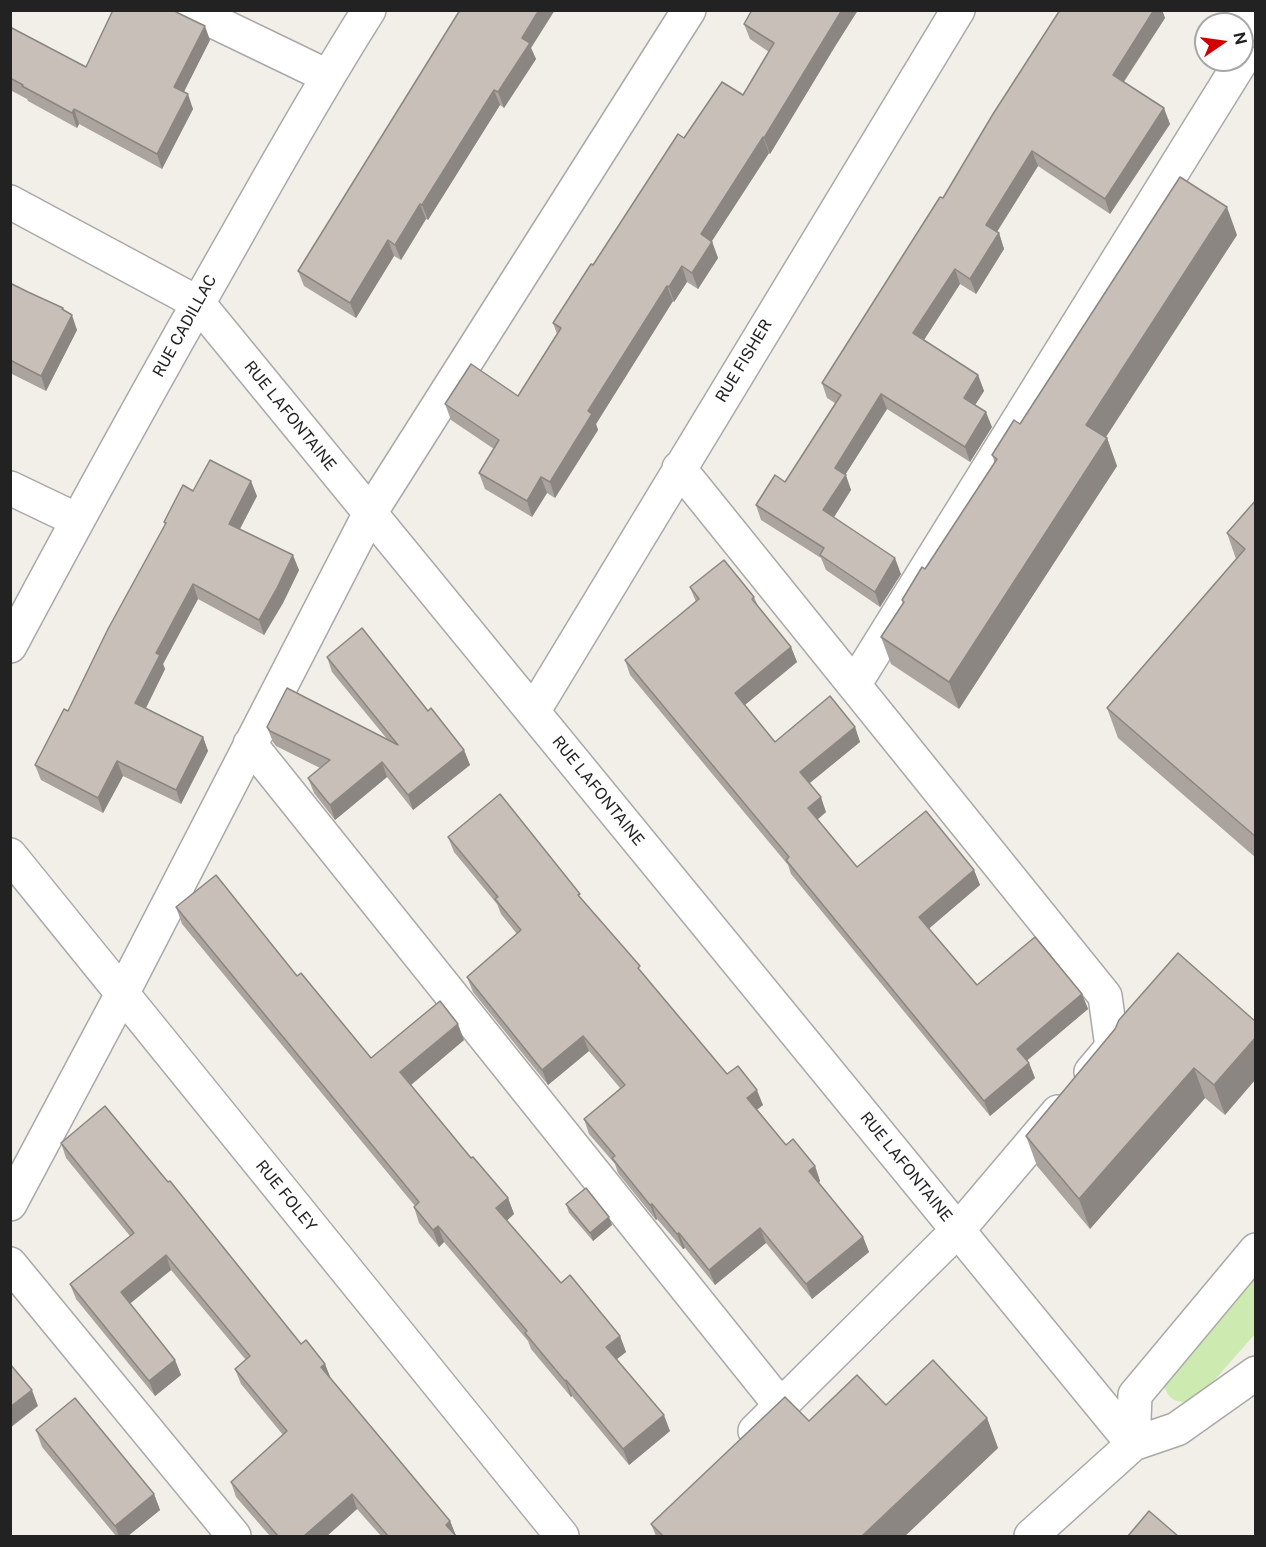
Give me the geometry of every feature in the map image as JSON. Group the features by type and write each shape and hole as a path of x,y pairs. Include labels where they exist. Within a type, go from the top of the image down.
{"street":[{"path":"190,10 327,76"},
{"name":"RUE CADILLAC","path":"10,646 77,520 198,303 327,76 369,10"},
{"path":"10,1204 122,994 370,513 689,10"},
{"name":"RUE FISHER","path":"532,712 958,10"},
{"path":"1244,10 1256,24"},
{"path":"854,684 1235,72"},
{"name":"RUE LAFONTAINE","path":"10,202 198,303 1133,1444"},
{"path":"679,468 1105,996 1112,1047 958,1230 732,1455"},
{"path":"10,488 77,520"},
{"path":"250,744 781,1406"},
{"name":"RUE FOLEY","path":"10,855 562,1536"},
{"path":"1133,1444 1135,1395 1256,1250"},
{"path":"10,1264 234,1536"},
{"path":"1031,1536 1133,1444 1177,1430 1256,1373"}],"green space":[{"path":"1255,1267 1255,1334 1198,1399 1185,1402 1174,1400 1167,1392 1163,1379"}],"building":[{"path":"113,10 175,10 205,26 174,87 188,94 157,154 74,109 72,113 10,78 10,27 86,67"},
{"path":"460,10 539,10 522,38 530,43 498,92 494,90 395,245 388,240 350,303 298,271"},
{"path":"752,10 842,10 764,138 701,234 712,242 692,273 682,266 669,287 667,286 588,411 592,414 550,482 541,477 527,501 479,473 499,440 445,404 471,364 518,396 561,328 553,323 678,134 684,138 722,82 743,95 774,43 744,24"},
{"path":"1060,10 1154,10 1113,75 1164,108 1105,199 1032,151 986,225 999,233 970,279 955,269 913,333 978,375 964,398 986,412 965,447 881,394 835,468 846,475 823,510 895,558 875,592 820,555 824,548 756,505 775,475 785,482 841,395 822,383 940,197 943,198 993,114"},
{"path":"1180,177 1227,207 1086,425 1107,438 949,682 881,637 904,602 902,600 922,567 925,569 997,459 992,455 1014,420 1020,424"},
{"path":"10,283 63,308 72,315 41,376 10,360"},
{"path":"210,460 251,481 229,524 293,555 259,620 193,584 156,653 160,655 135,703 203,737 176,790 117,761 98,798 35,765 64,709 68,711 108,629 166,523 164,522 183,485 193,491"},
{"path":"1256,500 1256,837 1107,708 1245,549 1227,533"},
{"path":"724,560 791,647 735,693 775,742 830,696 855,727 800,772 821,797 808,808 857,867 926,811 974,870 919,917 977,985 1035,937 1082,994 1017,1049 1029,1063 984,1101 786,860 789,857 625,660 699,599 690,587"},
{"path":"362,628 428,711 431,708 464,750 408,795 382,762 330,805 308,778 330,760 270,731 267,727 287,688 398,745 327,657"},
{"path":"500,794 580,894 578,895 640,966 638,968 727,1074 738,1066 757,1090 747,1098 786,1145 793,1139 815,1166 809,1171 863,1237 806,1284 760,1228 709,1270 679,1233 677,1234 652,1204 650,1205 612,1158 615,1156 584,1119 625,1085 583,1036 542,1070 467,977 521,930 495,899 498,897 448,837"},
{"path":"216,875 297,976 301,973 371,1058 440,1001 458,1024 400,1072 471,1158 473,1157 508,1198 496,1208 561,1283 570,1275 620,1336 606,1347 664,1415 623,1449 438,1226 433,1230 414,1207 419,1202 176,907"},
{"path":"1178,953 1256,1022 1256,1037 1214,1085 1194,1068 1079,1199 1026,1136 1115,1029 1119,1020"},
{"path":"105,1106 168,1182 170,1181 301,1344 306,1340 325,1364 321,1367 450,1521 446,1525 456,1536 388,1536 352,1494 304,1536 278,1536 231,1482 287,1431 235,1369 250,1356 166,1255 121,1292 175,1360 149,1381 70,1284 134,1233 61,1143"},
{"path":"586,1188 609,1217 590,1233 566,1204"},
{"path":"933,1360 987,1418 862,1536 663,1536 651,1524 785,1397 809,1421 857,1375 886,1405"},
{"path":"10,1364 32,1390 10,1407"},
{"path":"75,1398 154,1494 115,1526 36,1430"},
{"path":"1149,1511 1178,1536 1128,1536"}]}
